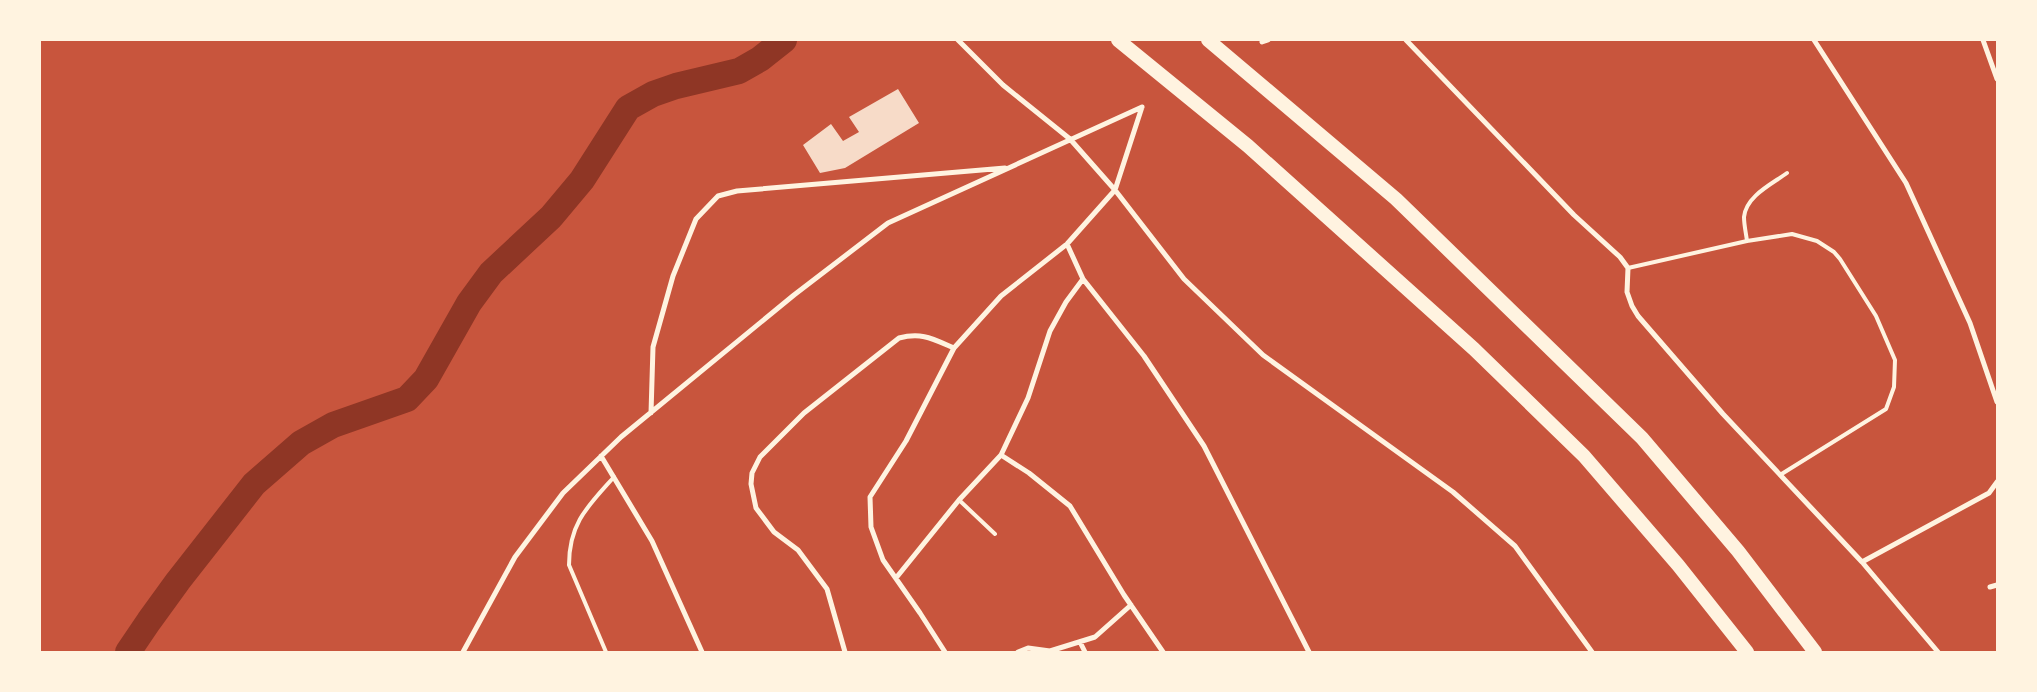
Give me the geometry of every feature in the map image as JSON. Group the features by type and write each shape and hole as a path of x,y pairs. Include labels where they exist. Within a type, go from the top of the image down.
{"highway":[{"path":"1118,40 1248,146 1474,349 1584,456 1678,565 1747,652"},
{"path":"1208,40 1396,200 1642,438 1738,551 1814,652"}],"street":[{"path":"958,40 1003,85 1070,139 1115,190 1184,279 1263,356 1453,492 1515,546 1592,652"},
{"path":"1406,40 1574,215 1620,257 1628,268 1627,292 1638,316 1723,414 1862,562 1938,652"},
{"path":"1814,40 1906,183 1970,323 1997,402"},
{"path":"1983,40 1997,79"},
{"path":"463,652 515,557 563,494 601,456 794,295 888,224 1008,167 1142,107 1115,190 1067,244 1000,296 954,348 906,441 870,497 871,527 883,560 945,652"},
{"path":"651,413 653,347 673,276 696,219 718,196 737,191 1008,167"},
{"path":"1067,244 1083,279 1144,356 1204,446 1309,652"},
{"path":"896,578 959,500 1001,454 1028,398 1050,332 1066,302 1083,279"},
{"path":"845,652 827,589 798,550 774,532 756,508 752,473 760,456 804,413 898,338 912,334 924,335 954,348"},
{"path":"1001,454 1070,506 1131,605 1163,652"},
{"path":"601,456 652,541 702,652"},
{"path":"1862,562 1989,493 1997,482"},
{"path":"1990,587 1997,585"},
{"path":"1018,652 1028,648 1050,652 1094,637 1131,605"},
{"path":"1080,642 1085,652"}],"lane":[{"path":"1747,241 1744,216 1750,202 1759,192 1787,173"},
{"path":"1628,268 1747,241 1792,234 1809,237 1826,246 1840,259 1876,316 1895,360 1894,387 1886,409 1780,475"},
{"path":"606,652 569,565 569,551 571,538 578,520 614,477"},
{"path":"959,500 996,534"}],"building":[{"path":"898,89 919,123 845,168 820,173 803,145 831,124 843,141 859,132 849,117"}],"waterway":[{"path":"128,652 178,581 254,484 301,443 333,425 407,399 426,379 469,303 491,273 551,217 582,180 628,108 653,94 676,86 739,71 760,59 784,40"}]}
